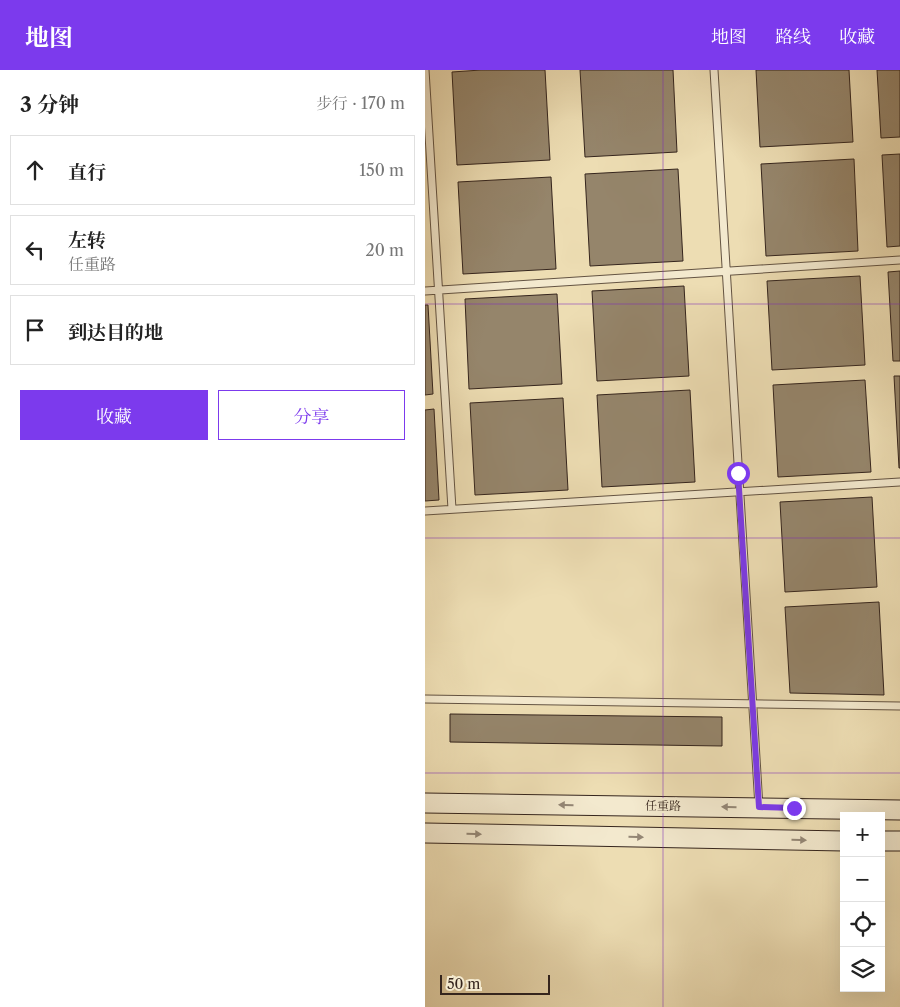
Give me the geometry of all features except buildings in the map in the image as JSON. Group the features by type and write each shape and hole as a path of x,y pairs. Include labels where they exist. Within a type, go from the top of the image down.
{"main road":[{"name":"任重路","path":"425,803 900,810"},
{"path":"425,833 840,840"},
{"path":"885,841 900,842"}],"lane":[{"path":"425,70 452,509"},
{"path":"714,70 759,807"},
{"path":"425,291 900,260"},
{"path":"425,511 900,482"},
{"path":"425,699 900,706"}],"route":[{"path":"738,473 759,807 794,808"}]}
